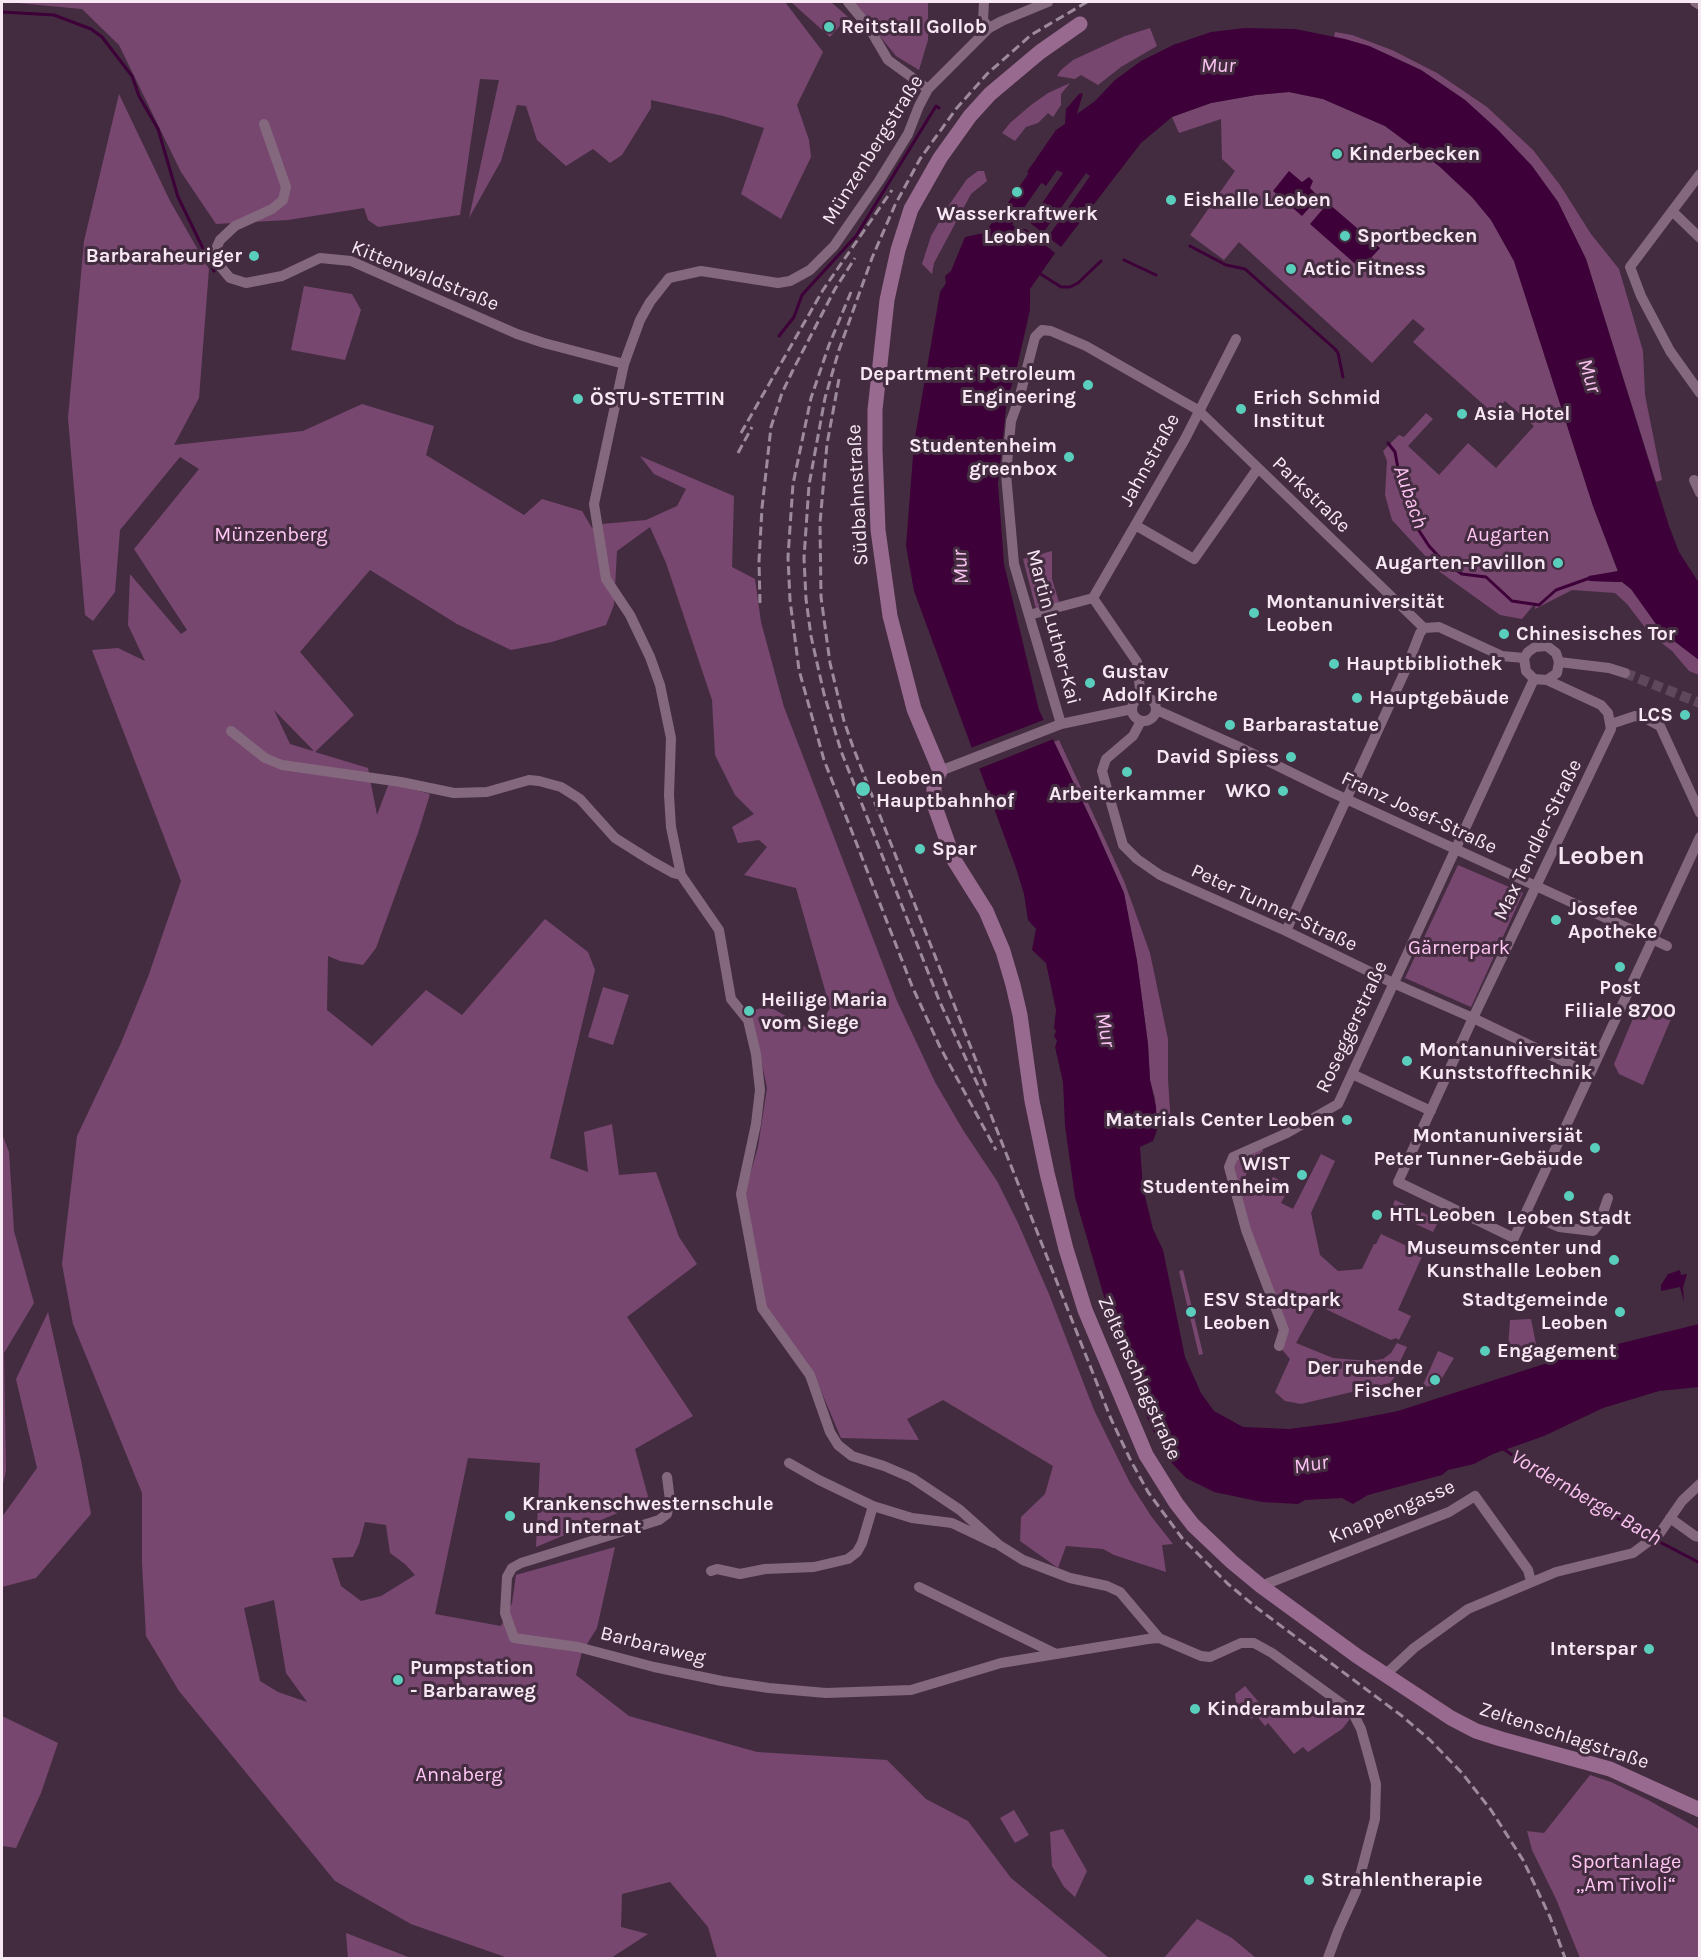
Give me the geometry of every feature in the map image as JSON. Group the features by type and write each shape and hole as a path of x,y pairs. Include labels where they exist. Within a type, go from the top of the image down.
{"main road":[{"name":"Südbahnstraße","path":"940,771 914,710 890,616 878,530 875,410 884,319 898,250 911,209 940,158 970,116 1010,75 1080,24"},
{"name":"Zeltenschlagstraße","path":"940,771 934,784 934,804 954,860 986,911 1003,951 1013,985 1039,1134 1066,1249 1085,1310 1146,1455 1176,1503 1193,1525 1221,1553 1261,1586 1385,1676 1443,1714 1476,1731 1610,1768 1700,1810"}],"street":[{"path":"848,2 868,26 888,60 928,89"},
{"path":"984,2 983,20 989,28"},
{"name":"Münzenbergstraße","path":"681,875 671,827 670,738 660,685 650,657 630,615 606,579 594,504 624,364 640,321 650,302 669,278 701,271 778,283 790,281 810,270 834,246 879,181 908,134 928,89 989,28 1048,2"},
{"path":"1695,2 1700,5"},
{"name":"Kittenwaldstraße","path":"264,124 286,187 284,200 272,209 235,226 220,240 215,251 220,266 230,278 246,283 282,276 320,258 351,261 517,334 624,364"},
{"path":"1700,174 1630,267 1641,296 1670,351 1700,393"},
{"path":"1672,211 1700,238"},
{"name":"Parkstraße","path":"1042,330 1051,331 1086,346 1198,410 1424,628"},
{"name":"Martin Luther-Kai","path":"1042,330 1035,337 1011,422 1006,474 1014,564 1057,726"},
{"name":"Jahnstraße","path":"1093,598 1185,439 1236,339"},
{"path":"1135,525 1194,559 1258,468"},
{"path":"1694,480 1700,494"},
{"path":"1029,615 1093,598 1137,662 1141,698"},
{"path":"1286,931 1424,628 1439,627 1502,656 1524,658"},
{"path":"1524,658 1534,647 1547,646 1556,653 1559,662 1557,672 1547,680"},
{"path":"1524,658 1526,671 1534,679 1547,680 1601,705 1607,711 1611,724 1635,716 1660,726 1700,813"},
{"path":"1559,662 1609,668 1625,673"},
{"name":"Roseggerstraße","path":"1279,1346 1284,1330 1246,1230 1229,1167 1233,1157 1264,1138 1335,1107 1341,1099 1534,679"},
{"path":"1141,698 1152,700 1156,708 1150,720 1141,721 1132,709 1135,701 1141,698"},
{"path":"940,771 1057,726 1132,709"},
{"name":"Franz Josef-Straße","path":"1156,712 1235,745 1346,799 1667,946"},
{"name":"Peter Tunner-Straße","path":"1141,721 1133,736 1106,759 1103,765 1103,779 1123,845 1128,852 1160,875 1286,931 1590,1074"},
{"name":"Max Tendler-Straße","path":"1526,1213 1514,1238 1398,1182 1473,1018 1611,729 1611,724"},
{"path":"231,731 265,758 282,765 373,777 454,793 487,792 529,780 561,787 580,799 615,838 673,873 681,875 719,930 731,999 748,1020 756,1054 760,1090 756,1124 741,1194 762,1308 810,1375 830,1432 838,1445 852,1456 912,1478 960,1510 999,1545 1023,1560 1070,1578 1107,1586 1120,1592 1160,1638 1201,1656 1210,1657 1241,1643 1254,1643 1272,1653 1352,1711 1369,1753 1376,1784 1377,1804 1371,1838 1356,1891 1328,1959"},
{"path":"1608,1198 1599,1224 1593,1231 1559,1227 1526,1213 1700,837"},
{"path":"1352,1074 1431,1111"},
{"path":"789,1463 873,1506 912,1518 952,1524 999,1545"},
{"name":"Barbaraweg","path":"667,1477 670,1500 667,1514 659,1520 521,1563 512,1568 507,1577 505,1613 514,1638 578,1647 654,1667 722,1681 769,1689 826,1693 911,1690 1001,1664 1054,1653 1160,1638"},
{"path":"1385,1676 1414,1648 1468,1609 1556,1572 1633,1553 1659,1533 1682,1501 1700,1484"},
{"name":"Knappengasse","path":"1261,1586 1449,1512 1475,1496 1528,1570 1531,1581"},
{"path":"711,1571 717,1569 740,1574 765,1569 814,1567 848,1559 857,1552 862,1543 873,1506"},
{"path":"1670,1518 1695,1536 1700,1537"},
{"path":"919,1587 1054,1653"}],"green space":[{"path":"7,2 785,2 823,52 797,105 809,140 811,157 781,219 741,194 764,128 651,100 651,108 622,155 610,163 593,149 566,166 537,140 526,106 517,105 501,161 469,218 499,80 480,79 460,215 378,227 368,220 364,208 288,220 216,224 181,172 119,45 82,9"},
{"name":"Reitstall Gollob","path":"791,2 831,2 848,17 830,37"},
{"path":"852,2 928,2 928,40 919,70 896,56"},
{"path":"1150,28 1157,46 1121,67 1098,85 1081,75 1075,79 1057,76 1073,60 1125,36"},
{"path":"1335,32 1352,35 1392,50 1437,73 1487,107 1533,150 1560,185 1591,234 1619,269 1643,351 1645,395 1662,480 1656,482 1586,259 1558,202 1532,166 1465,100 1421,70 1369,46 1334,37"},
{"path":"1070,83 1061,94 1061,105 1053,117 1048,113 1038,123 1026,127 1015,141 1002,133 1031,105 1048,93"},
{"name":"Augarten","path":"1289,92 1323,99 1385,126 1439,166 1472,197 1491,220 1514,261 1593,506 1618,572 1589,576 1590,581 1622,582 1631,589 1661,631 1699,660 1699,675 1689,671 1672,651 1650,634 1627,604 1615,593 1572,590 1535,609 1536,602 1522,619 1500,615 1440,572 1392,520 1385,495 1387,461 1383,451 1399,435 1404,437 1426,413 1433,419 1408,446 1439,475 1468,443 1496,468 1534,426 1505,401 1493,413 1413,342 1425,329 1413,319 1372,363 1239,242 1224,260 1190,235 1235,171 1222,159 1221,119 1179,133 1172,117 1211,103"},
{"path":"119,94 170,201 209,269 199,398 174,445 303,431 362,404 434,426 426,455 524,515 542,499 582,511 592,528 602,524 646,520 677,506 686,489 654,474 640,456 734,496 732,567 755,579 761,622 784,707 897,1001 935,1082 997,1181 1018,1223 1049,1294 1094,1410 1130,1483 1151,1516 1173,1544 1162,1545 1166,1572 1114,1555 1103,1549 1066,1546 1058,1568 1020,1541 1021,1517 1045,1494 1053,1466 943,1400 907,1419 919,1440 841,1438 813,1372 765,1306 745,1192 758,1147 767,1088 751,1011 768,1006 816,1033 830,1008 796,888 744,875 767,847 759,840 738,843 732,827 754,814 735,795 715,755 712,700 666,563 650,527 617,551 614,605 606,625 552,642 511,650 457,624 370,570 300,652 354,715 315,752 368,768 377,815 389,783 430,794 376,948 363,965 340,961 328,956 327,1010 372,1046 426,990 462,1015 545,919 588,952 595,970 550,1158 588,1172 584,1132 612,1124 619,1175 656,1172 679,1237 697,1264 627,1317 693,1416 635,1449 649,1500 536,1547 540,1463 468,1458 435,1614 501,1626 512,1603 516,1575 615,1547 597,1628 582,1652 576,1675 629,1716 757,1752 887,1760 926,1799 968,1821 1011,1878 1109,1958 717,1958 708,1927 670,1882 622,1894 621,1927 648,1934 611,1958 508,1958 411,1924 335,1881 179,1691 146,1636 142,1563 142,1493 73,1324 62,1264 77,1136 121,1043 148,977 181,881 92,650 118,648 145,661 128,625 130,574 181,634 187,630 134,549 199,469 180,457 120,530 115,592 93,621 85,615 68,418 84,241","holes":["274,710 313,750 313,751 290,744","365,1522 386,1525 390,1553 415,1575 381,1596 361,1601 341,1586 332,1558 353,1557","274,1600 286,1673 307,1702 278,1692 260,1681 244,1608"]},
{"path":"978,171 984,171 987,181 971,194 934,263 932,274 922,264 931,236 967,179"},
{"path":"304,286 352,294 361,310 345,360 291,350"},
{"path":"1052,551 1052,579 1059,602 1036,609 1023,559"},
{"path":"1059,740 1124,881 1150,953 1168,1039 1171,1124 1157,1125 1137,961 1124,893 1054,742"},
{"name":"Gärnerpark","path":"1458,865 1523,893 1471,1007 1405,978"},
{"path":"603,987 629,995 613,1045 588,1037"},
{"path":"1639,1004 1671,1019 1643,1085 1619,1074 1614,1064"},
{"path":"2,1134 9,1152 14,1231 34,1303 4,1353 6,1471 2,1488"},
{"path":"1261,1145 1263,1151 1254,1158 1242,1183 1254,1193 1263,1189 1273,1177 1281,1181 1280,1188 1287,1192 1281,1203 1293,1209 1321,1154 1335,1161 1311,1213 1320,1255 1338,1271 1362,1269 1381,1234 1424,1252 1398,1310 1411,1316 1399,1340 1396,1338 1391,1340 1317,1305 1296,1343 1333,1358 1369,1361 1383,1359 1391,1353 1397,1343 1407,1347 1394,1374 1395,1377 1390,1383 1301,1404 1285,1401 1275,1392 1290,1359 1279,1346 1284,1330 1237,1200 1233,1157"},
{"path":"1395,1200 1439,1220 1433,1232 1390,1212"},
{"name":"ESV Stadtpark Leoben","path":"1183,1270 1203,1354 1199,1355 1179,1271"},
{"path":"48,1312 91,1514 36,1578 2,1587 2,1517 37,1468 16,1379"},
{"path":"1531,1319 1536,1344 1508,1349 1510,1320"},
{"path":"1438,1351 1454,1358 1442,1378 1431,1386 1422,1387"},
{"path":"1245,1686 1262,1706 1301,1711 1329,1701 1350,1719 1342,1729 1308,1752 1303,1747 1294,1754 1268,1723 1265,1726 1256,1715 1251,1719 1236,1702 1235,1694"},
{"path":"2,1716 58,1743 41,1793 16,1848 2,1846"},
{"name":"Sportanlage „Am Tivoli“","path":"1590,1775 1611,1782 1650,1801 1699,1829 1699,1958 1580,1958 1556,1899 1532,1850 1527,1831 1544,1833"},
{"path":"1014,1810 1029,1835 1015,1843 1000,1818"},
{"path":"1063,1829 1087,1871 1075,1897 1064,1887 1052,1866 1050,1832"},
{"path":"1197,1919 1232,1938 1256,1958 1164,1958"},
{"path":"346,1933 411,1958 348,1958"}],"water":[{"name":"Mur","path":"1245,28 1295,29 1345,39 1369,46 1421,70 1465,100 1498,130 1532,166 1558,202 1586,259 1669,526 1679,552 1699,583 1699,660 1661,631 1631,589 1622,582 1585,579 1589,576 1618,571 1593,506 1514,261 1491,220 1472,197 1439,166 1385,126 1323,99 1289,92 1211,103 1172,117 1141,143 1061,247 1048,237 1090,176 1086,173 1043,233 1029,222 1063,173 1057,170 1046,186 1027,172 1056,130 1065,124 1066,109 1079,94 1083,93 1077,114 1095,101 1115,80 1141,61 1173,45 1211,32"},
{"path":"1289,171 1302,182 1309,177 1313,181 1310,188 1319,197 1302,216 1273,191"},
{"name":"Sportbecken","path":"1328,203 1380,248 1361,269 1310,224"},
{"path":"999,214 1019,230 1026,229 1055,253 1030,289 1030,310 1015,376 1007,399 998,484 1004,564 1039,710 1124,893 1137,961 1148,1044 1150,1080 1156,1107 1157,1130 1153,1141 1140,1147 1143,1188 1153,1229 1163,1250 1185,1357 1201,1393 1214,1411 1243,1427 1289,1429 1336,1423 1398,1411 1569,1356 1699,1324 1699,1387 1659,1391 1603,1408 1544,1436 1493,1454 1474,1464 1368,1495 1353,1504 1342,1498 1305,1500 1298,1504 1262,1502 1214,1492 1186,1478 1170,1461 1152,1429 1128,1366 1112,1333 1114,1331 1075,1197 1065,1126 1063,1082 1055,1047 1057,1041 1054,1036 1056,1010 1046,963 1032,950 1036,929 1028,920 1024,894 1016,868 914,591 906,546 914,443 940,292 946,283 945,276 951,271 965,237 984,233"},
{"path":"1680,1270 1681,1275 1687,1274 1683,1288 1684,1302 1680,1287 1661,1291 1661,1285 1668,1274"}],"pier":[{"path":"1046,719 1056,738 976,770 968,749"}],"waterway":[{"path":"2,12 54,15 91,29 102,37 132,76 139,96 158,129 178,197 214,271"},
{"path":"779,336 794,317 802,295 856,236 936,106 939,108"},
{"name":"Mur","path":"993,238 1047,161"},
{"name":"Aubach","path":"1190,246 1226,265 1245,269 1335,349 1343,377"},
{"name":"Aubach","path":"1124,260 1156,275"},
{"path":"1039,273 1061,287 1070,287 1078,283 1101,261"},
{"name":"Aubach","path":"1388,443 1395,452 1399,474 1411,506 1414,523 1429,546 1444,562 1462,574 1486,577 1512,601 1539,605 1556,590 1587,579"},
{"name":"Vordernberger Bach","path":"1502,1448 1554,1483 1651,1537"},
{"name":"Vordernberger Bach","path":"1656,1540 1700,1563"}],"tunnel":[{"path":"1625,673 1700,703"}],"railway":[{"path":"1087,2 1031,35 987,74 956,109 920,159 895,205 872,258 839,350 825,398 809,485 804,558 806,599 811,636 824,694 841,751 939,1000 987,1105 1111,1419 1148,1492 1182,1538 1228,1584 1402,1716 1429,1739 1462,1773 1491,1810 1523,1860 1550,1917 1565,1958"},
{"path":"741,433 823,290 892,190"},
{"path":"760,603 759,561 762,508 771,427 782,393 793,370 835,289 855,258"},
{"path":"851,292 829,345 811,398 793,484 788,557 790,600 799,670 824,760 912,986 940,1047 996,1150"},
{"path":"839,379 827,444 820,523 821,597 830,663 844,721 853,747 986,1086"},
{"path":"738,453 752,427"}],"place":[{"name":"Reitstall Gollob","path":"829,27"},
{"name":"Kinderbecken","path":"1337,154"},
{"name":"Wasserkraftwerk Leoben","path":"1017,192"},
{"name":"Eishalle Leoben","path":"1171,200"},
{"name":"Sportbecken","path":"1345,236"},
{"name":"Barbaraheuriger","path":"254,256"},
{"name":"Actic Fitness","path":"1291,269"},
{"name":"Department Petroleum Engineering","path":"1088,385"},
{"name":"ÖSTU-STETTIN","path":"578,399"},
{"name":"Erich Schmid Institut","path":"1241,409"},
{"name":"Asia Hotel","path":"1462,414"},
{"name":"Studentenheim greenbox","path":"1069,457"},
{"name":"Augarten-Pavillon","path":"1558,563"},
{"name":"Montanuniversität Leoben","path":"1254,613"},
{"name":"Chinesisches Tor","path":"1504,634"},
{"name":"Hauptbibliothek","path":"1334,664"},
{"name":"Gustav Adolf Kirche","path":"1090,683"},
{"name":"Hauptgebäude","path":"1357,698"},
{"name":"LCS","path":"1685,715"},
{"name":"Barbarastatue","path":"1230,725"},
{"name":"David Spiess","path":"1291,757"},
{"name":"Arbeiterkammer","path":"1127,772"},
{"name":"Leoben Hauptbahnhof","path":"863,789"},
{"name":"WKO","path":"1283,791"},
{"name":"Spar","path":"920,849"},
{"name":"Josefee Apotheke","path":"1556,920"},
{"name":"Post Filiale 8700","path":"1620,967"},
{"name":"Heilige Maria vom Siege","path":"749,1011"},
{"name":"Montanuniversität Kunststofftechnik","path":"1407,1061"},
{"name":"Materials Center Leoben","path":"1347,1120"},
{"name":"Montanuniversiät Peter Tunner-Gebäude","path":"1595,1148"},
{"name":"WIST Studentenheim","path":"1302,1175"},
{"name":"Leoben Stadt","path":"1569,1196"},
{"name":"HTL Leoben","path":"1377,1215"},
{"name":"Museumscenter und Kunsthalle Leoben","path":"1614,1260"},
{"name":"ESV Stadtpark Leoben","path":"1191,1312"},
{"name":"Stadtgemeinde Leoben","path":"1620,1312"},
{"name":"Engagement","path":"1485,1351"},
{"name":"Der ruhende Fischer","path":"1435,1380"},
{"name":"Krankenschwesternschule und Internat","path":"510,1516"},
{"name":"Interspar","path":"1649,1649"},
{"name":"Pumpstation - Barbaraweg","path":"398,1680"},
{"name":"Kinderambulanz","path":"1195,1709"},
{"name":"Strahlentherapie","path":"1309,1880"}],"district":[{"name":"Leoben","path":"1601,857"}],"park label":[{"name":"Münzenberg","path":"271,535"},
{"name":"Annaberg","path":"459,1775"}]}
